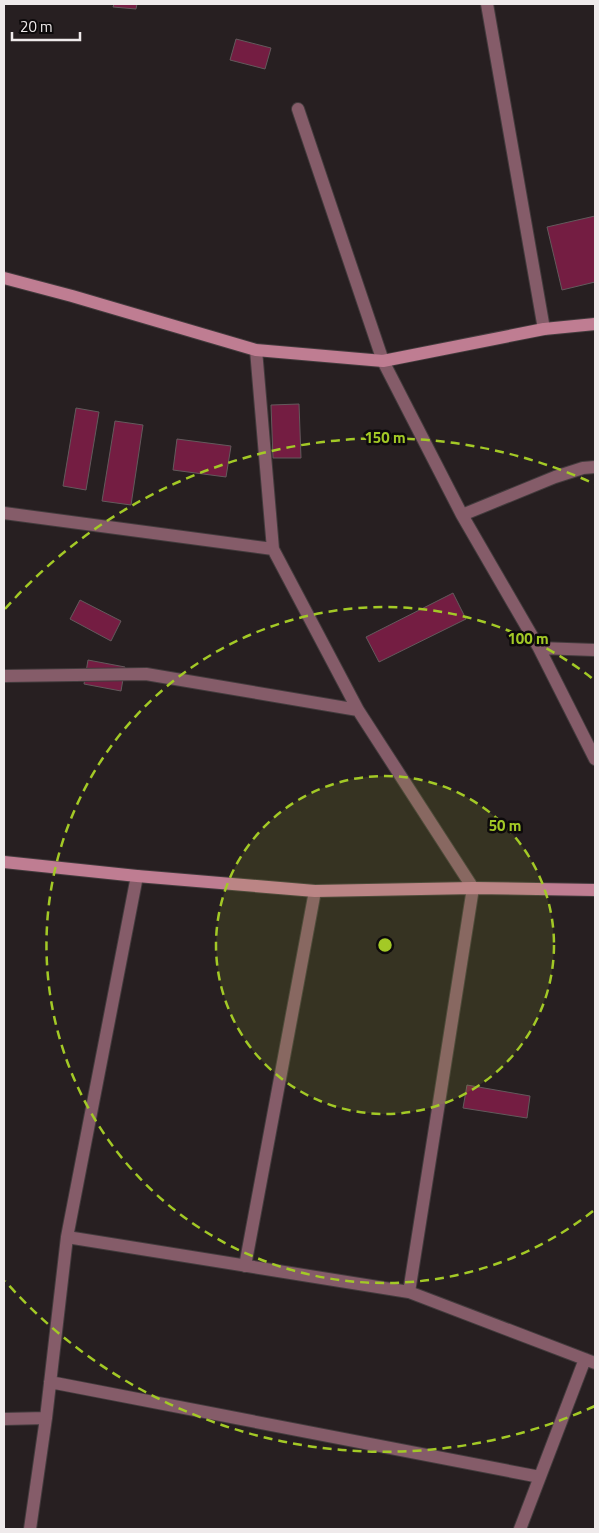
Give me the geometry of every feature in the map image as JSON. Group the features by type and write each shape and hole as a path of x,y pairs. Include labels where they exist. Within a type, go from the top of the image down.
{"main road":[{"path":"4,278 256,350 383,361 544,329 595,324"},
{"path":"4,862 137,876 315,891 473,888 595,890"}],"street":[{"path":"487,4 544,329"},
{"path":"298,110 383,361 462,515 539,648 595,759"},
{"path":"256,350 273,549 358,710 473,888 409,1292"},
{"path":"462,515 555,477 583,468 595,467"},
{"path":"4,513 273,549"},
{"path":"539,648 595,650"},
{"path":"4,676 146,674 358,710"},
{"path":"30,1529 46,1418 67,1236 137,876"},
{"path":"245,1266 315,891"},
{"path":"67,1236 409,1292 590,1361 540,1476 520,1529"},
{"path":"50,1382 540,1476"},
{"path":"4,1418 46,1418"}],"building":[{"path":"114,4 137,4 136,9 113,7"},
{"path":"236,39 271,48 265,69 230,60"},
{"path":"595,216 595,282 562,290 547,227"},
{"path":"299,404 301,458 273,458 271,405"},
{"path":"76,408 99,412 86,490 63,486"},
{"path":"115,421 143,425 131,505 102,501"},
{"path":"177,439 231,446 226,477 173,470"},
{"path":"453,593 466,619 379,662 366,637"},
{"path":"80,600 121,621 111,641 70,619"},
{"path":"88,660 125,667 121,691 84,684"},
{"path":"467,1085 530,1096 527,1118 463,1108"}]}
